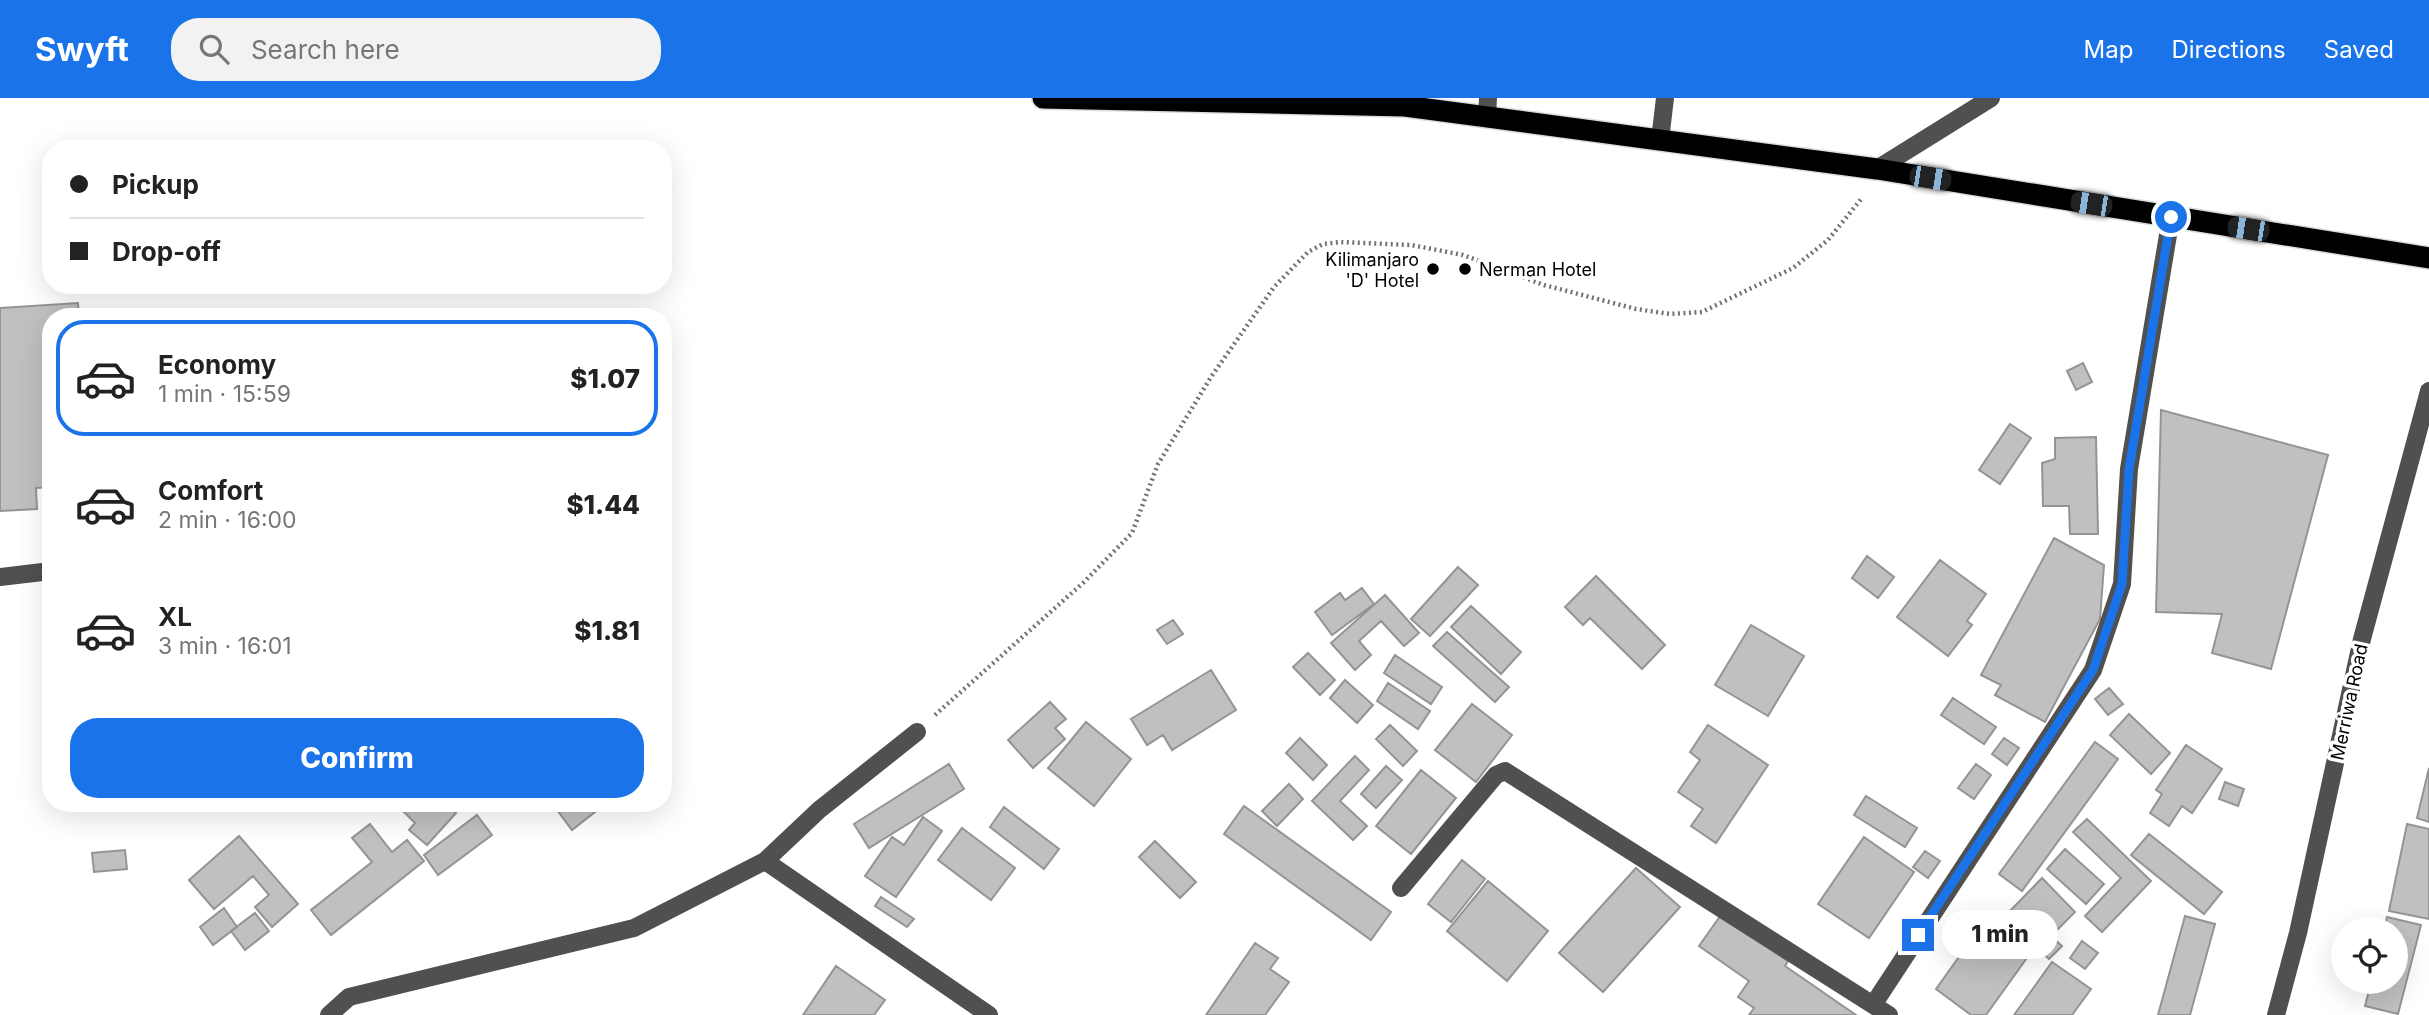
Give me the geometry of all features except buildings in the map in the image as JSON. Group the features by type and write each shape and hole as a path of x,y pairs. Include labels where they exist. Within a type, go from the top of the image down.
{"highway":[{"path":"1043,98 1488,107 1660,140 1877,169 2429,258"}],"street":[{"path":"1660,140 1665,98"},
{"path":"1877,169 1991,98"},
{"path":"1873,1005 2093,670 2122,584 2129,469 2171,217"},
{"name":"Merriwa Road","path":"2276,1015 2298,933 2362,639 2429,391"},
{"path":"0,577 42,571"},
{"path":"329,1015 349,997 634,928 765,861 819,810 917,732"},
{"path":"1401,888 1496,775 1505,771 1889,1015"},
{"path":"765,861 989,1015"}],"path":[{"path":"917,732 1083,583 1132,533 1158,464 1211,377 1274,287 1308,252 1323,244 1340,242 1411,245 1463,255 1544,285 1636,309 1670,314 1702,312 1793,268 1828,240 1855,209 1877,169"}],"place":[{"name":"Kilimanjaro 'D' Hotel","path":"1433,269"},
{"name":"Nerman Hotel","path":"1465,269"}],"route":[{"path":"1918,935 2093,670 2122,584 2129,469 2171,217"}]}
